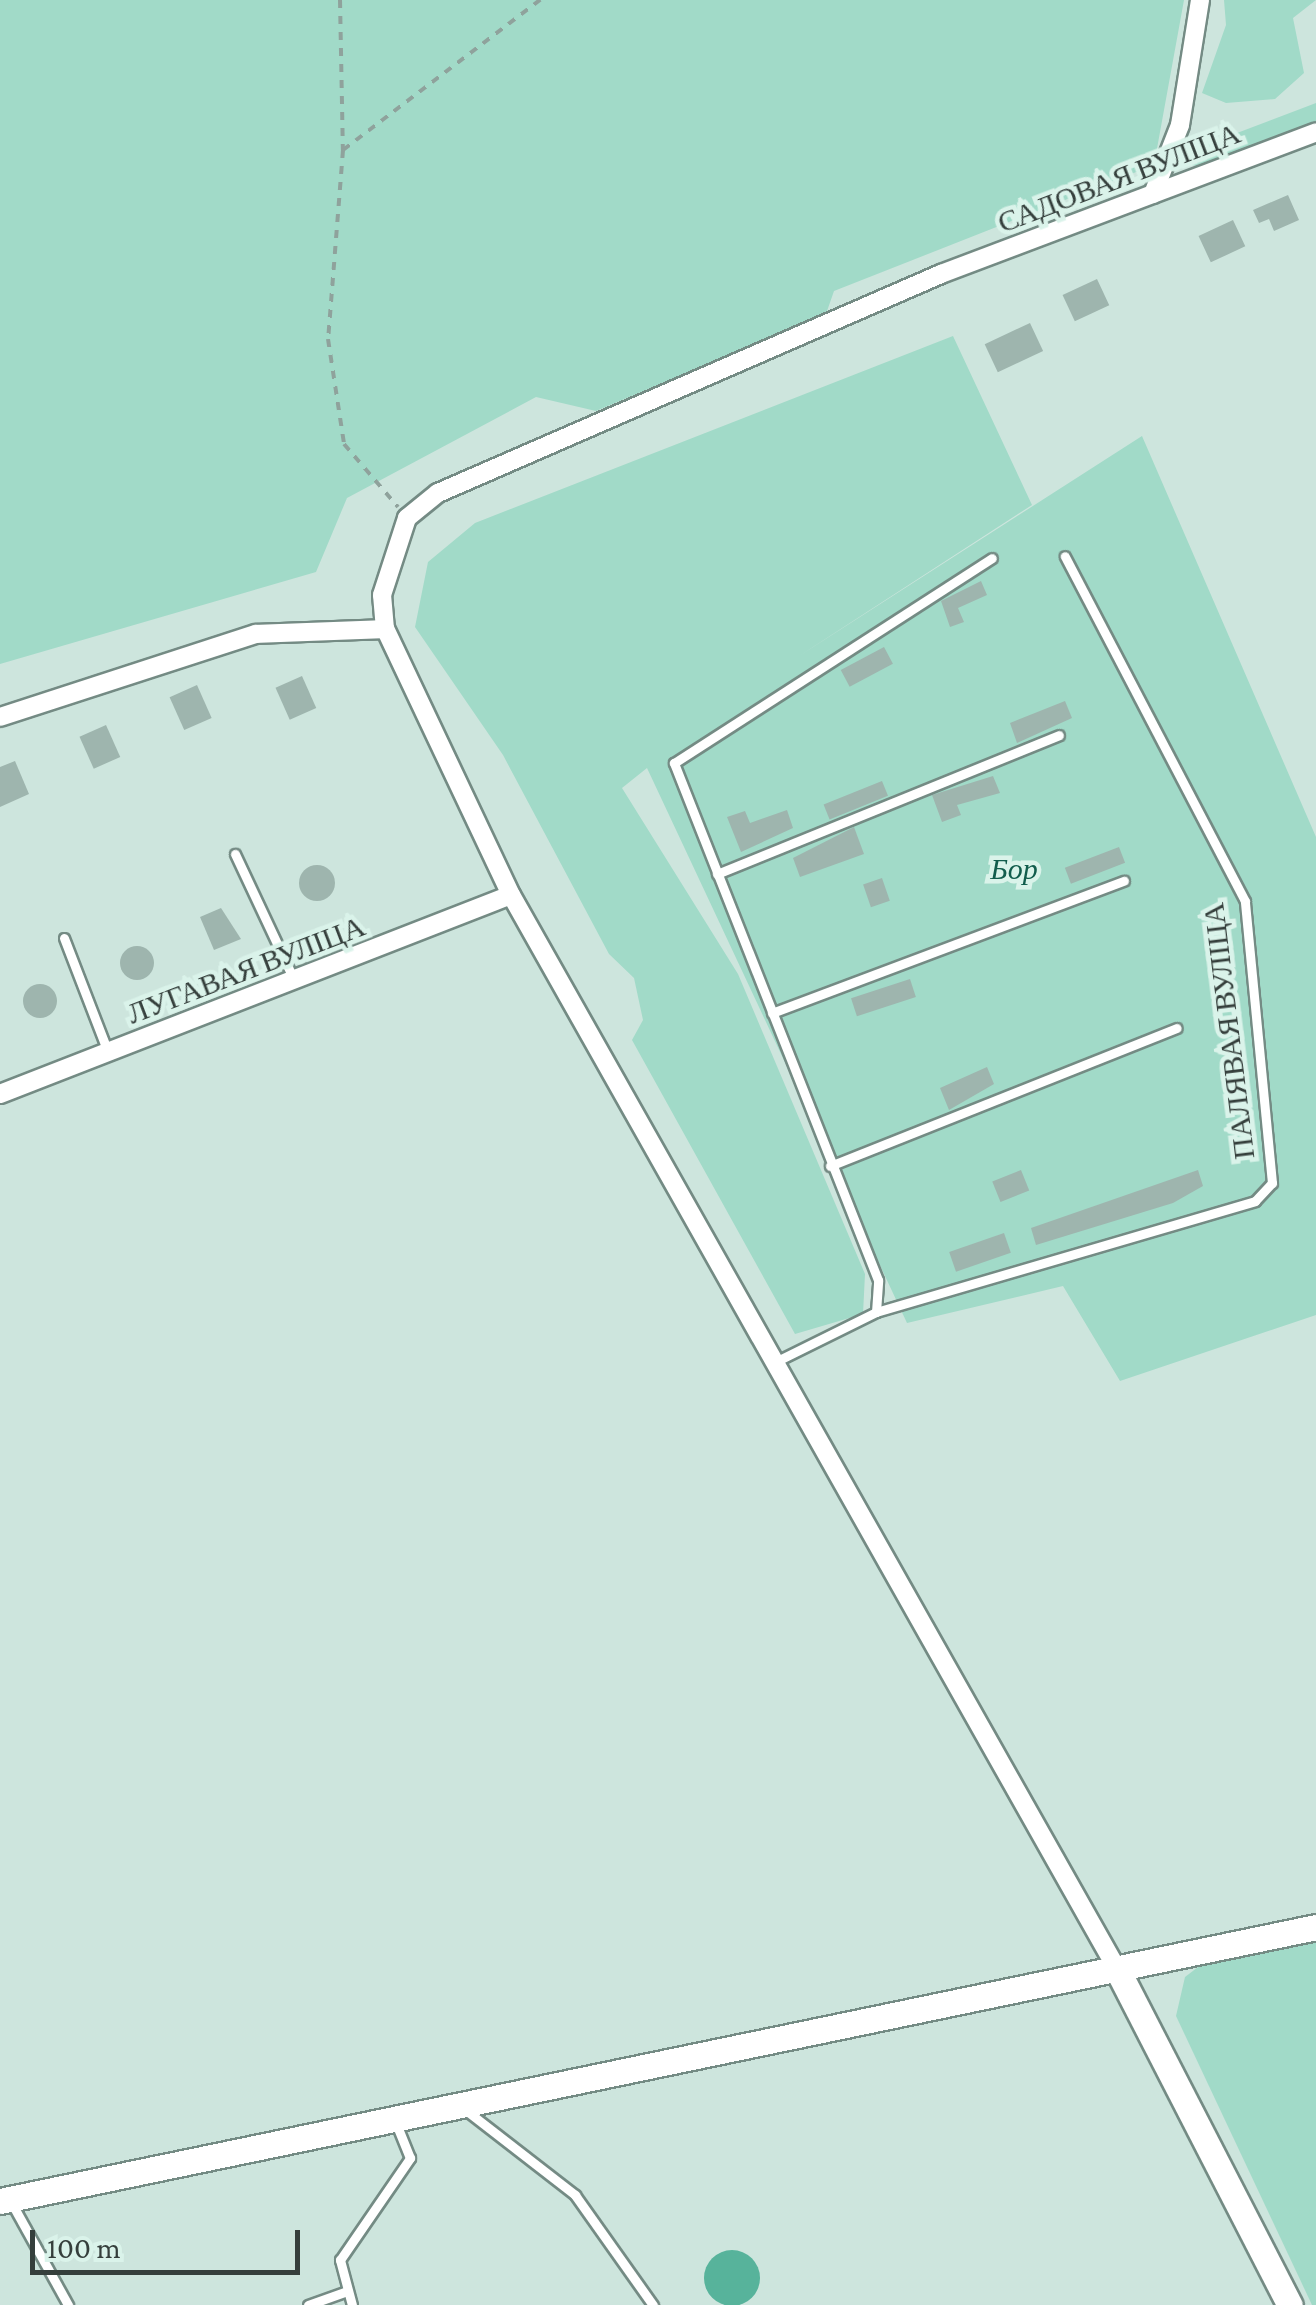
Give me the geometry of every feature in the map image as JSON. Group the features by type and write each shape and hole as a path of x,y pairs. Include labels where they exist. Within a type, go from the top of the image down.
{"street":[{"path":"1153,194 1180,124 1200,0"},
{"name":"САДОВАЯ ВУЛІЦА","path":"407,518 438,493 940,274 1316,132"},
{"path":"407,518 382,595 385,629 511,895 772,1364 1118,1969 1290,2305"},
{"path":"0,717 256,634 385,629"},
{"name":"ЛУГАВАЯ ВУЛІЦА","path":"0,1094 296,983 511,895"},
{"path":"5,2200 1316,1927"}],"lane":[{"name":"ПАЛЯВАЯ ВУЛІЦА","path":"876,1312 1255,1200 1272,1183 1245,901 1065,556"},
{"path":"772,1364 876,1312 878,1280 717,874 675,781 684,752 992,558"},
{"path":"717,874 1059,735"},
{"path":"235,854 296,983"},
{"path":"772,1014 1124,881"},
{"path":"64,938 108,1052"},
{"path":"830,1166 1176,1028"},
{"path":"457,2103 575,2195 653,2305"},
{"path":"352,2305 340,2260 410,2158 403,2130 386,2118"},
{"path":"5,2200 68,2305"},
{"path":"308,2305 347,2291"}],"path":[{"path":"340,0 343,150 328,338 344,444 407,518"},
{"path":"343,150 540,0"}],"green space":[{"path":"0,0 1184,0 1154,165 834,291 826,314 596,411 536,397 347,498 316,572 0,664"},
{"path":"1224,0 1316,0 1293,18 1304,73 1275,99 1226,103 1202,93 1226,25"},
{"path":"1316,103 1316,124 1201,167 1184,163 1208,144"},
{"name":"Бор","path":"953,336 1032,505 796,658 1142,436 1316,837 1316,1315 1120,1381 1063,1286 907,1323 647,768 622,788 738,974 865,1274 863,1314 795,1334 632,1040 643,1020 634,978 609,954 503,755 415,627 428,562 475,523"},
{"path":"1316,1940 1316,2305 1312,2305 1176,2016 1185,1977 1202,1964"}],"shaded area":[{"path":"732,2250 752,2258 760,2278 752,2298 732,2306 712,2298 704,2278 712,2258"}],"building":[{"path":"1288,195 1299,220 1274,231 1269,219 1259,223 1253,210"},
{"path":"1233,220 1245,246 1211,262 1199,236"},
{"path":"1097,279 1109,305 1075,321 1063,295"},
{"path":"1030,323 1043,351 998,372 985,344"},
{"path":"981,581 987,595 958,608 964,622 950,627 941,601"},
{"path":"884,647 893,664 850,687 841,670"},
{"path":"302,676 316,708 290,720 276,688"},
{"path":"197,685 212,718 184,730 170,697"},
{"path":"1065,701 1072,718 1017,743 1010,723"},
{"path":"106,725 120,757 94,769 80,737"},
{"path":"15,761 29,794 0,807 0,767"},
{"path":"993,776 1000,793 957,805 961,815 942,822 932,795"},
{"path":"882,781 888,796 830,819 824,805"},
{"path":"787,810 793,828 741,852 727,817 745,811 750,823"},
{"path":"854,827 864,854 800,877 793,858"},
{"path":"1119,847 1125,863 1071,884 1065,868"},
{"path":"317,865 330,870 335,883 330,896 317,901 304,896 299,883 304,870"},
{"path":"882,878 890,901 871,907 863,885"},
{"path":"221,908 241,939 214,950 200,917"},
{"path":"137,946 149,951 154,963 149,975 137,980 125,975 120,963 125,951"},
{"path":"910,979 916,997 857,1016 851,998"},
{"path":"40,984 52,989 57,1001 52,1013 40,1018 28,1013 23,1001 28,989"},
{"path":"987,1067 994,1084 949,1110 940,1088"},
{"path":"1021,1170 1029,1190 1000,1202 992,1182"},
{"path":"1198,1170 1203,1186 1173,1203 1036,1245 1031,1228"},
{"path":"1004,1233 1011,1253 956,1272 949,1252"}]}
